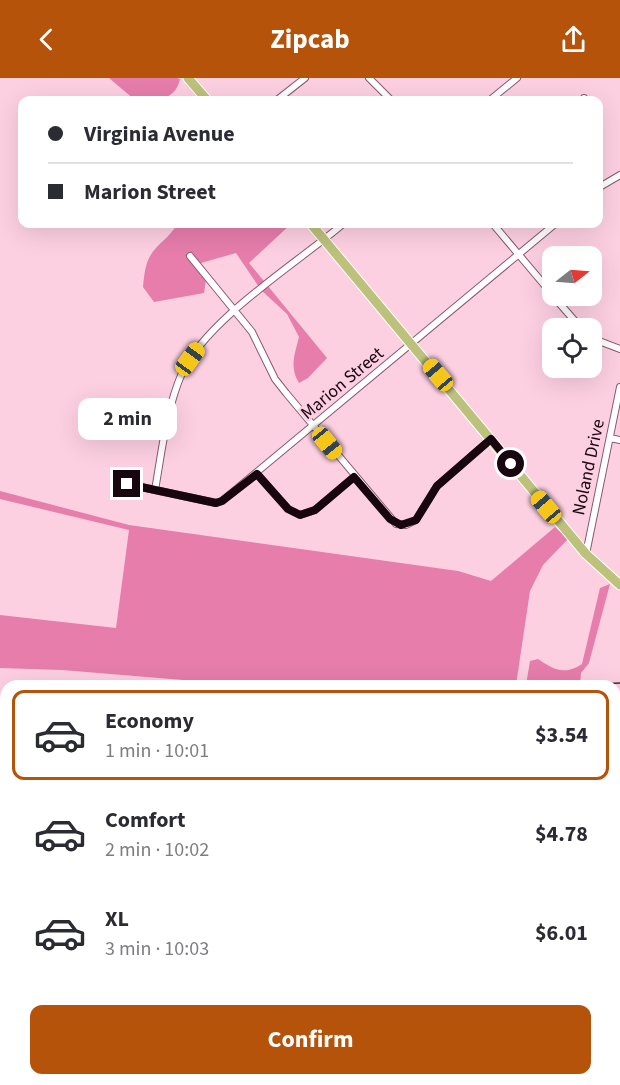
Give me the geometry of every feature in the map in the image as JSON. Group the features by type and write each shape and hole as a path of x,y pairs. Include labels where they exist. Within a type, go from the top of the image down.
{"main road":[{"path":"188,78 204,96"},
{"path":"314,228 586,554 620,583"}],"street":[{"path":"283,96 305,78"},
{"path":"369,78 387,96"},
{"path":"495,96 517,78"},
{"path":"603,185 620,175"},
{"path":"155,490 171,402 182,373 201,344 235,311 338,228"},
{"path":"496,228 542,282"},
{"name":"Marion Street","path":"127,484 219,503 257,474 550,228"},
{"path":"189,256 252,332 275,379 354,477 396,524 406,525 416,520 443,480 491,439"},
{"path":"562,306 573,318"},
{"path":"602,342 620,349"},
{"name":"Noland Drive","path":"586,554 620,387"},
{"path":"610,438 620,440"},
{"path":"257,474 288,509 300,515 315,510 354,477"}],"shaded area":[{"path":"109,78 180,79 174,92 169,96 130,96"},
{"path":"174,228 287,228 249,263 327,358 308,378 299,383 294,371 294,360 299,337 287,314 261,290 236,253 201,263 206,280 204,293 154,302 143,287 145,272 152,253"},
{"path":"0,491 129,525 458,571 491,581 555,527 568,539 543,565 530,591 517,680 184,680 62,670 0,668 0,615 116,628 129,530 0,499"},
{"path":"610,584 589,663 581,673 580,680 527,680 530,661 538,659 559,670 570,670 582,664 600,588"}],"route":[{"path":"127,484 219,503 257,474 291,512 300,515 315,510 354,477 390,519 396,524 406,525 416,520 437,486 491,439 511,464"}]}
